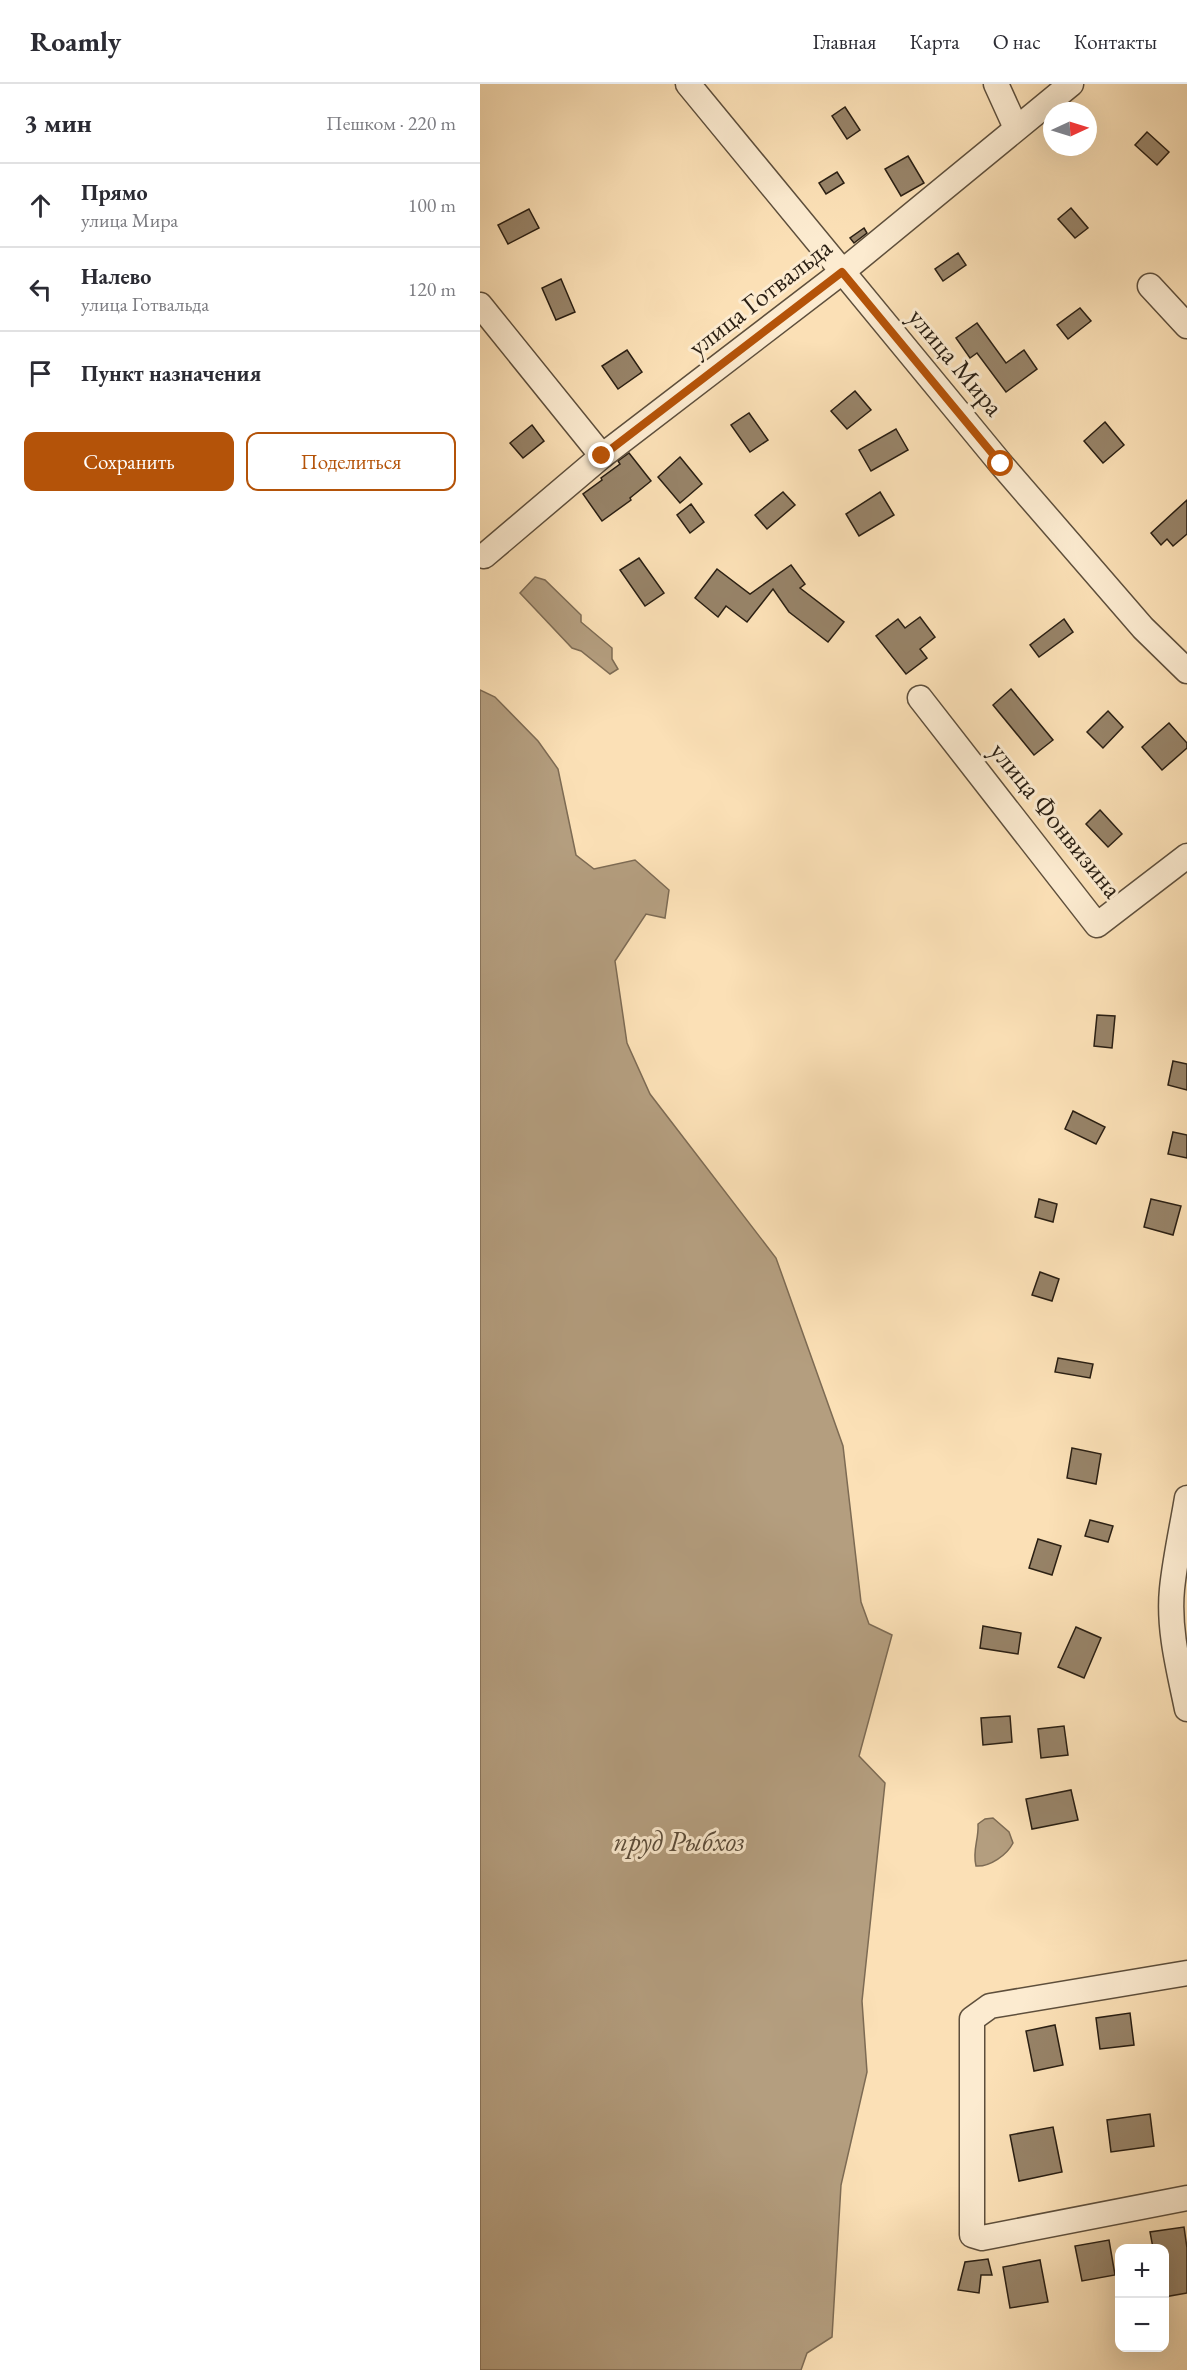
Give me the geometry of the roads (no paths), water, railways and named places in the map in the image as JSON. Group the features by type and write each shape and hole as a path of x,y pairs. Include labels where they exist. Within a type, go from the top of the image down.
{"street":[{"name":"улица Мира","path":"688,84 1001,464 1143,627 1187,671"},
{"path":"996,84 1016,128"},
{"name":"улица Готвальда","path":"484,556 602,456 842,272 1071,84"},
{"path":"1150,286 1187,326"},
{"path":"480,305 602,456"},
{"name":"улица Фонвизина","path":"920,698 1097,925 1187,856"},
{"path":"1187,1498 1172,1590 1179,1621 1178,1666 1187,1709"},
{"path":"1187,1973 990,2006 972,2019 972,2235 982,2238 1187,2198"}],"water":[{"path":"535,577 545,580 581,615 581,622 612,648 612,659 618,669 610,674 581,651 572,648 520,593"},
{"name":"пруд Рыбхоз","path":"480,690 495,697 538,741 558,769 576,855 594,869 635,860 669,890 665,918 646,914 615,961 627,1043 650,1094 776,1258 843,1446 861,1602 869,1624 892,1635 859,1756 885,1783 862,2001 867,2072 841,2185 832,2337 807,2353 801,2370 480,2370"},
{"path":"993,1818 1009,1832 1013,1843 1007,1852 997,1859 987,1865 976,1866 978,1824 985,1819"}]}
